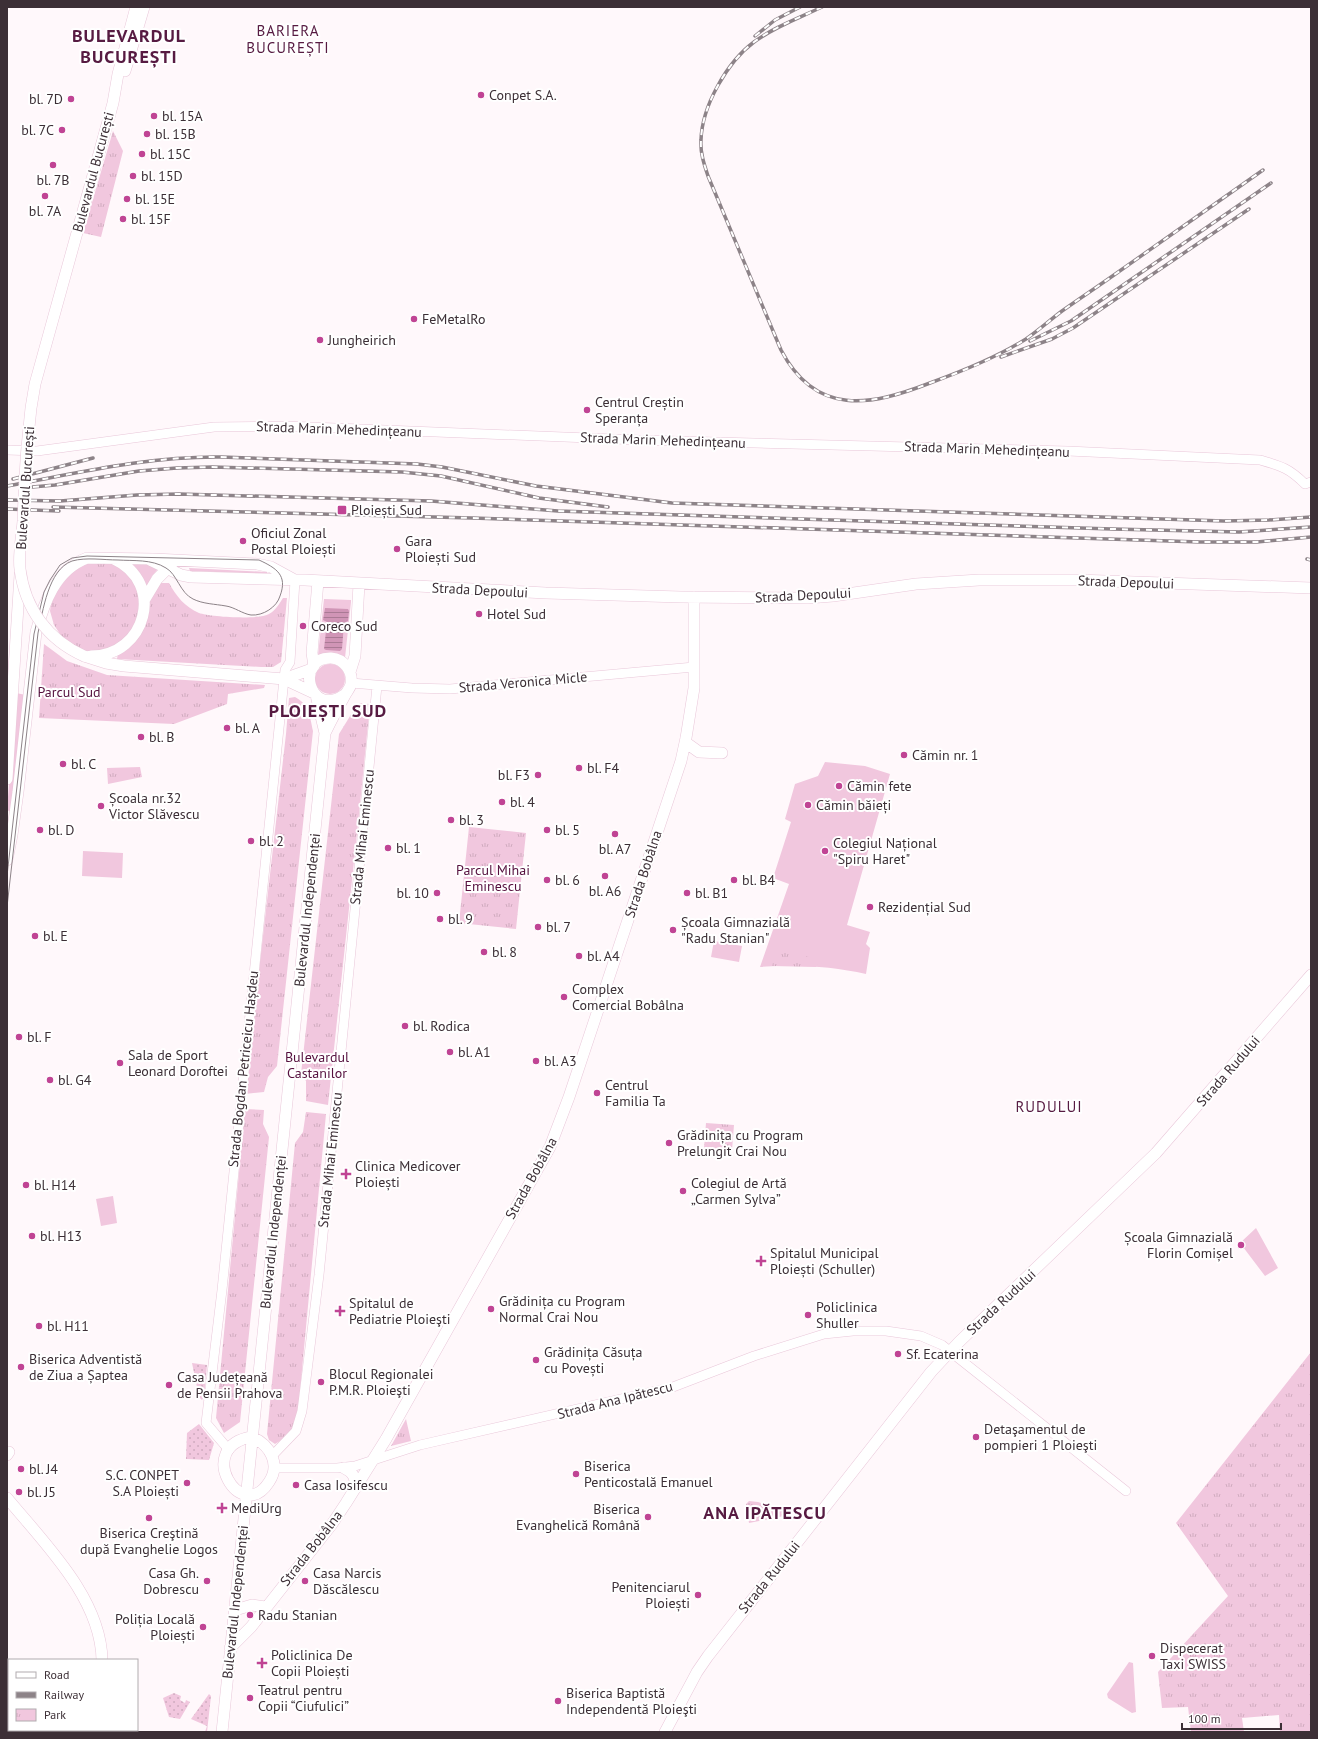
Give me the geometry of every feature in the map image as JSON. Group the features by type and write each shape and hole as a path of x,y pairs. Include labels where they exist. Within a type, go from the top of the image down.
{"main road":[{"name":"Bulevardul București","path":"136,7 121,58 113,103 33,396 27,447 20,568 28,599 42,624 64,645 84,656 106,663 124,666 284,680 315,694"},
{"name":"Bulevardul București","path":"113,103 124,75 144,7"},
{"name":"Strada Depoului","path":"16,804 35,643 41,614 50,591 67,570 77,562 87,558 177,560 257,564 271,568 295,580"},
{"path":"113,558 132,573 145,599"},
{"name":"Strada Depoului","path":"148,559 181,575 191,577 318,581 546,593 694,597 819,597 916,584 980,580 1077,580 1311,588"},
{"path":"84,656 103,655 114,651 125,644 137,630 144,613 145,599 157,579 177,560"},
{"path":"7,779 20,568"},
{"name":"Bulevardul Independenței","path":"222,1732 325,733 315,694 310,686 309,679 313,667 312,654 318,581"},
{"name":"Bulevardul Independenței","path":"325,733 351,678 355,656 359,584"},
{"name":"Strada Bobâlna","path":"230,1648 251,1627 332,1524 373,1461 553,1141 636,897 674,781 685,742 694,688 694,597"},
{"path":"313,667 325,659 332,658 345,664 351,678"},
{"name":"Bulevardul București","path":"284,680 313,667"},
{"path":"284,680 310,700 321,716"},
{"path":"315,694 327,700 333,700 344,695"},
{"path":"685,742 699,752 722,753"},
{"path":"7,835 16,804"},
{"path":"7,860 16,804"},
{"name":"Strada Rudului","path":"666,1732 697,1672 727,1631 908,1400 950,1350 1156,1153 1311,975"},
{"path":"252,1437 263,1443 272,1456 274,1468 270,1481 266,1487 258,1493 247,1495 236,1490 227,1481 224,1465 225,1458 229,1450 241,1439 252,1437"},
{"path":"344,1468 351,1471 354,1476 356,1482 355,1489"},
{"path":"7,1498 78,1588 94,1619 102,1659"},
{"path":"235,1610 252,1605 265,1608"}],"street":[{"name":"Strada Marin Mehedințeanu","path":"8,450 37,451 214,427 286,426 639,440 1068,451 1260,460 1280,466 1292,472 1305,484 1311,482"},
{"name":"Strada Bogdan Petriceicu Hașdeu","path":"229,1450 206,1422 222,1290 285,670 290,662 295,580"},
{"name":"Strada Veronica Micle","path":"351,678 377,686 450,689 694,667"},
{"name":"Strada Mihai Eminescu","path":"272,1456 296,1431 302,1411 319,1275 377,686"},
{"name":"Strada Ana Ipătescu","path":"274,1468 344,1468 373,1461 420,1445 672,1387 754,1356 824,1334 869,1330 903,1333 933,1340 950,1350 1126,1491"}],"green space":[{"path":"113,131 123,151 101,237 83,233"},
{"name":"Parcul Sud","path":"104,561 117,566 129,575 137,587 140,615 127,639 101,651 87,651 73,646 62,637 54,625 50,611 52,598 77,564"},
{"path":"130,562 157,565 159,568 152,576 148,585 144,586"},
{"path":"189,568 267,572 267,574 190,571"},
{"name":"Parcul Sud","path":"160,583 169,583 181,601 189,608 199,613 213,616 264,616 274,611 283,598 287,598 281,662 273,667 261,667 117,659 118,653 148,606 153,588"},
{"path":"324,599 351,600 345,658 318,655"},
{"name":"Parcul Sud","path":"44,644 67,661 107,675 265,685 264,688 228,694 227,704 174,724 39,718"},
{"path":"330,664 336,665 344,673 344,685 336,693 330,694 324,693 316,685 315,679 316,673 324,665"},
{"path":"16,693 26,695 11,812 7,810"},
{"name":"Bulevardul Castanilor","path":"295,697 306,707 310,716 313,731 277,1066 268,1077 264,1092 245,1094 289,698"},
{"name":"Bulevardul Castanilor","path":"360,703 370,704 328,1105 306,1101 306,1081 301,1074 339,734 355,708"},
{"name":"Colegiul Național \"Spiru Haret\"","path":"825,762 865,766 890,774 847,925 870,932 866,944 870,948 866,974 813,966 760,967 789,884 773,878 791,822 785,819 795,784 818,776"},
{"path":"140,767 142,777 108,784 107,768"},
{"name":"Parcul Mihai Eminescu","path":"469,827 526,833 516,929 459,923"},
{"path":"83,851 123,853 122,878 82,876"},
{"path":"714,941 742,946 739,962 711,957"},
{"path":"777,948 819,960 816,967 772,966"},
{"name":"Bulevardul Castanilor","path":"245,1109 264,1110 263,1124 269,1137 240,1422 224,1433 216,1418"},
{"name":"Bulevardul Castanilor","path":"306,1112 326,1114 297,1415 290,1431 275,1444 269,1440 267,1434 295,1143 303,1132"},
{"path":"706,1123 734,1125 732,1150 704,1148"},
{"path":"113,1196 117,1223 101,1226 96,1199"},
{"path":"1256,1228 1278,1268 1265,1276 1240,1243"},
{"path":"1311,1352 1311,1732 1280,1732 1279,1715 1242,1718 1244,1732 1191,1732 1188,1707 1162,1708 1158,1672 1228,1596 1176,1523"},
{"path":"192,1363 207,1365 204,1397 202,1400 199,1397"},
{"path":"406,1419 411,1441 391,1446"},
{"path":"199,1424 214,1443 209,1460 186,1459 187,1433"},
{"path":"749,1501 758,1502 784,1511 784,1516 749,1523 746,1504"},
{"path":"1129,1662 1133,1663 1136,1712 1132,1713 1108,1698 1107,1694"},
{"path":"174,1693 181,1696 180,1700 185,1703 186,1700 190,1702 180,1719 169,1717 163,1698"},
{"path":"209,1694 211,1696 207,1732 205,1732 207,1726 191,1719"}],"shaded area":[{"path":"325,608 348,609 349,611 348,621 344,623 342,649 340,651 324,649 327,622 323,620"}],"tram line":[{"path":"7,876 34,634 44,592 60,565 72,558 87,556 259,560 275,569 279,573 282,583 282,589 278,600 269,610 256,615 251,615 229,607 205,603 193,599 185,592 170,571 155,563 83,559 72,561 57,573 48,592 38,633 7,907"}],"railway":[{"path":"755,36 775,20 800,7"},
{"path":"822,7 778,27 754,42 734,61 711,99 702,127 701,149 708,176 781,350 795,372 811,387 828,396 846,400 866,400 887,397 955,374 1003,352 1026,339 1062,311 1263,170"},
{"path":"1030,341 1071,321 1271,183"},
{"path":"1001,357 1052,339 1073,328 1249,209"},
{"path":"7,486 140,462 194,457 221,457 417,464 442,467 536,486 672,503 1224,521 1311,517"},
{"path":"13,479 93,458"},
{"path":"21,488 55,485 139,471 177,468 212,467 402,472 441,476 539,498 608,507"},
{"path":"7,500 60,501 137,495 179,494 431,501 558,511 1112,529 1239,532 1311,527"},
{"path":"53,507 472,518 1200,542 1257,542 1311,537"},
{"path":"7,509 59,511"},
{"path":"1307,559 1311,560"}],"place":[{"name":"Conpet S.A.","path":"481,95"},
{"name":"bl. 7D","path":"71,99"},
{"name":"bl. 15A","path":"154,116"},
{"name":"bl. 7C","path":"62,130"},
{"name":"bl. 15B","path":"147,134"},
{"name":"bl. 15C","path":"142,154"},
{"name":"bl. 7B","path":"53,165"},
{"name":"bl. 15D","path":"133,176"},
{"name":"bl. 7A","path":"45,196"},
{"name":"bl. 15E","path":"127,199"},
{"name":"bl. 15F","path":"123,219"},
{"name":"FeMetalRo","path":"414,319"},
{"name":"Jungheirich","path":"320,340"},
{"name":"Centrul Creștin Speranța","path":"587,410"},
{"name":"Ploiești Sud","path":"342,510"},
{"name":"Oficiul Zonal Postal Ploiești","path":"243,541"},
{"name":"Gara Ploiești Sud","path":"397,549"},
{"name":"Hotel Sud","path":"479,614"},
{"name":"Coreco Sud","path":"303,626"},
{"name":"bl. A","path":"227,728"},
{"name":"bl. B","path":"141,737"},
{"name":"Cămin nr. 1","path":"904,755"},
{"name":"bl. C","path":"63,764"},
{"name":"bl. F4","path":"579,768"},
{"name":"bl. F3","path":"538,775"},
{"name":"Cămin fete","path":"839,786"},
{"name":"bl. 4","path":"502,802"},
{"name":"Cămin băieți","path":"808,805"},
{"name":"Școala nr.32 Victor Slăvescu","path":"101,806"},
{"name":"bl. 3","path":"451,820"},
{"name":"bl. D","path":"40,830"},
{"name":"bl. 5","path":"547,830"},
{"name":"bl. A7","path":"615,834"},
{"name":"bl. 2","path":"251,841"},
{"name":"bl. 1","path":"388,848"},
{"name":"Colegiul Național \"Spiru Haret\"","path":"825,851"},
{"name":"bl. A6","path":"605,876"},
{"name":"bl. 6","path":"547,880"},
{"name":"bl. B4","path":"734,880"},
{"name":"bl. 10","path":"437,893"},
{"name":"bl. B1","path":"687,893"},
{"name":"Rezidențial Sud","path":"870,907"},
{"name":"bl. 9","path":"440,919"},
{"name":"bl. 7","path":"538,927"},
{"name":"Școala Gimnazială \"Radu Stanian\"","path":"673,930"},
{"name":"bl. E","path":"35,936"},
{"name":"bl. 8","path":"484,952"},
{"name":"bl. A4","path":"579,956"},
{"name":"Complex Comercial Bobâlna","path":"564,997"},
{"name":"bl. Rodica","path":"405,1026"},
{"name":"bl. F","path":"19,1037"},
{"name":"bl. A1","path":"450,1052"},
{"name":"bl. A3","path":"536,1061"},
{"name":"Sala de Sport Leonard Doroftei","path":"120,1063"},
{"name":"bl. G4","path":"50,1080"},
{"name":"Centrul Familia Ta","path":"597,1093"},
{"name":"Grădinița cu Program Prelungit Crai Nou","path":"669,1143"},
{"name":"Clinica Medicover Ploiești","path":"346,1174"},
{"name":"bl. H14","path":"26,1185"},
{"name":"Colegiul de Artă „Carmen Sylva”","path":"683,1191"},
{"name":"bl. H13","path":"32,1236"},
{"name":"Școala Gimnazială Florin Comișel","path":"1241,1245"},
{"name":"Spitalul Municipal Ploiești (Schuller)","path":"761,1261"},
{"name":"Grădinița cu Program Normal Crai Nou","path":"491,1309"},
{"name":"Spitalul de Pediatrie Ploieşti","path":"340,1311"},
{"name":"Policlinica Shuller","path":"808,1315"},
{"name":"bl. H11","path":"39,1326"},
{"name":"Sf. Ecaterina","path":"898,1354"},
{"name":"Grădinița Căsuța cu Povești","path":"536,1360"},
{"name":"Biserica Adventistă de Ziua a Șaptea","path":"21,1367"},
{"name":"Blocul Regionalei P.M.R. Ploieşti","path":"321,1382"},
{"name":"Casa Județeană de Pensii Prahova","path":"169,1385"},
{"name":"Detaşamentul de pompieri 1 Ploieşti","path":"976,1437"},
{"name":"bl. J4","path":"21,1469"},
{"name":"Biserica Penticostală Emanuel","path":"576,1474"},
{"name":"S.C. CONPET S.A Ploiești","path":"187,1483"},
{"name":"Casa Iosifescu","path":"296,1485"},
{"name":"bl. J5","path":"19,1492"},
{"name":"MediUrg","path":"222,1508"},
{"name":"Biserica Evanghelică Română","path":"648,1517"},
{"name":"Biserica Creştină după Evanghelie Logos","path":"149,1518"},
{"name":"Casa Gh. Dobrescu","path":"207,1581"},
{"name":"Casa Narcis Dăscălescu","path":"305,1581"},
{"name":"Penitenciarul Ploiești","path":"698,1595"},
{"name":"Radu Stanian","path":"250,1615"},
{"name":"Poliția Locală Ploiești","path":"203,1627"},
{"name":"Dispecerat Taxi SWISS","path":"1152,1656"},
{"name":"Policlinica De Copii Ploiești","path":"262,1663"},
{"name":"Teatrul pentru Copii “Ciufulici”","path":"250,1698"},
{"name":"Biserica Baptistă Independentă Ploieşti","path":"558,1701"}],"district":[{"name":"BARIERA BUCUREȘTI","path":"288,40"},
{"name":"BULEVARDUL BUCUREȘTI","path":"129,46"},
{"name":"PLOIEȘTI SUD","path":"328,711"},
{"name":"RUDULUI","path":"1049,1107"},
{"name":"ANA IPĂTESCU","path":"765,1513"}]}
